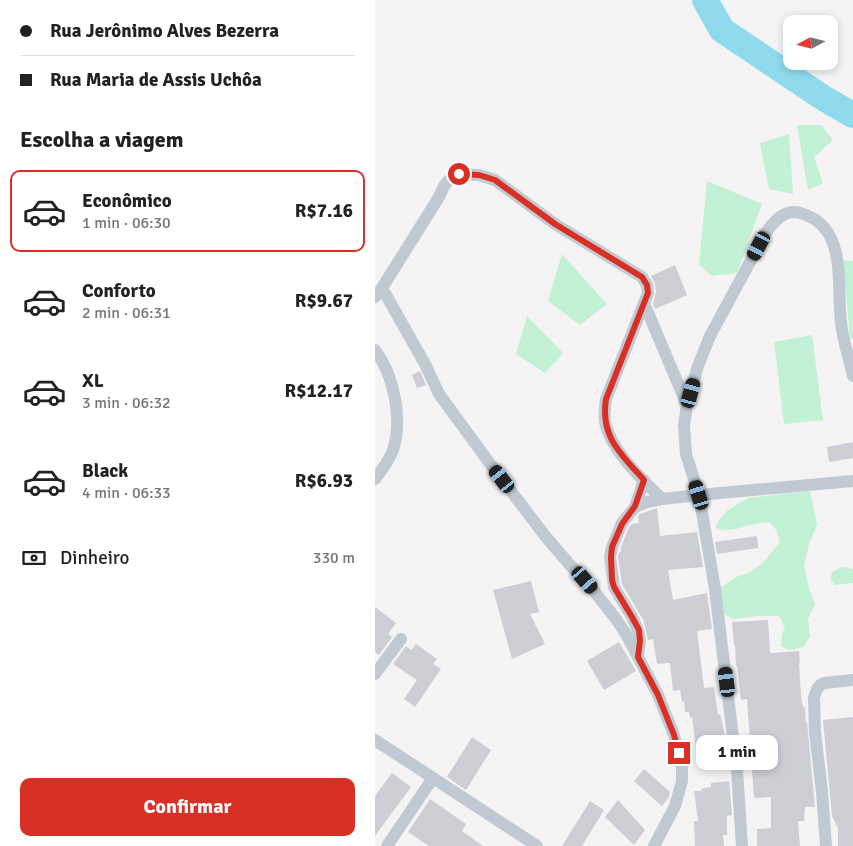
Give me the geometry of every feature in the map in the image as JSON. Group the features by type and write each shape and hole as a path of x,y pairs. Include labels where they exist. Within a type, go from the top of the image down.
{"street":[{"path":"654,846 675,806 682,768 674,735 658,695 626,634 585,580 565,560 491,465 439,394 425,364 378,293 450,179 459,174 479,175 495,180 555,224 642,277 647,285 648,293 606,399 605,420 613,442 625,459 662,499"},
{"path":"742,846 737,770 715,589 699,495 686,454 684,425 687,405 698,366 710,336 769,227 781,216 790,212 808,215 818,221 827,230 834,244 838,264 841,329 853,376"},
{"path":"645,303 687,405"},
{"path":"375,350 382,359 389,375 393,391 397,430 389,459 375,479"},
{"path":"638,657 639,630 614,587 611,557 612,547 622,524 635,506 644,480"},
{"path":"635,506 662,499 853,481"},
{"path":"375,674 401,639"},
{"path":"826,846 815,732 815,693 820,685 824,683 853,680"},
{"path":"375,740 529,844"},
{"path":"387,846 433,778"}],"green space":[{"path":"797,125 821,125 833,140 814,157 823,183 808,190"},
{"path":"789,134 793,194 769,189 760,143"},
{"path":"707,181 762,204 737,273 712,276 699,265"},
{"path":"562,254 607,304 580,325 548,301"},
{"path":"843,260 853,261 853,338 850,339"},
{"path":"527,316 563,353 545,373 516,354"},
{"path":"812,335 823,420 784,424 774,342"},
{"path":"810,491 817,525 809,544 804,566 815,605 808,619 810,636 804,647 789,650 781,646 782,634 785,629 778,616 733,619 720,612 717,590 736,577 748,573 762,564 780,542 776,530 770,522 729,530 715,527 728,510 748,498"},
{"path":"842,567 853,569 853,583 835,585 830,579 832,572"}],"building":[{"path":"675,265 687,295 655,309 653,303 656,292 651,276"},
{"path":"420,371 426,385 417,388 412,375"},
{"path":"853,442 853,458 829,462 827,447"},
{"path":"657,508 660,536 697,532 703,567 668,570 673,600 707,593 712,629 697,631 704,688 714,687 718,715 720,714 724,730 727,754 713,756 712,747 696,749 692,717 690,718 689,712 685,712 680,690 673,691 670,663 657,664 653,639 648,640 643,618 622,584 618,557 629,527 632,524 639,523 638,516 640,514"},
{"path":"757,536 758,548 717,554 715,542"},
{"path":"531,581 539,612 530,614 545,644 512,659 493,590"},
{"path":"375,607 396,623 388,634 392,637 379,655 375,652"},
{"path":"768,620 770,652 799,651 801,696 807,722 815,807 805,807 804,821 798,821 800,846 757,846 757,829 771,828 771,797 754,798 747,699 741,700 732,622"},
{"path":"619,642 636,671 604,690 587,661"},
{"path":"416,644 437,659 433,664 441,669 415,707 404,699 417,680 393,664 406,646 411,650"},
{"path":"853,717 853,846 838,846 838,828 832,816 823,720"},
{"path":"472,737 491,750 466,790 447,777"},
{"path":"644,769 670,792 669,797 662,806 634,781"},
{"path":"392,773 411,787 375,836 375,796"},
{"path":"729,781 732,815 727,816 727,835 723,835 724,846 695,846 694,821 698,821 694,791 702,791 701,789 711,787 711,783"},
{"path":"430,799 466,824 462,831 483,846 429,846 408,832"},
{"path":"618,800 645,830 634,845 605,817"},
{"path":"590,801 604,810 582,846 562,846"}],"waterway":[{"path":"705,0 722,30 825,99 853,115"}],"route":[{"path":"459,174 479,175 495,180 555,224 642,277 647,285 648,293 645,303 606,399 605,420 608,432 625,459 644,480 635,506 622,524 612,547 611,571 614,587 639,630 638,657 658,695 679,753"}]}
